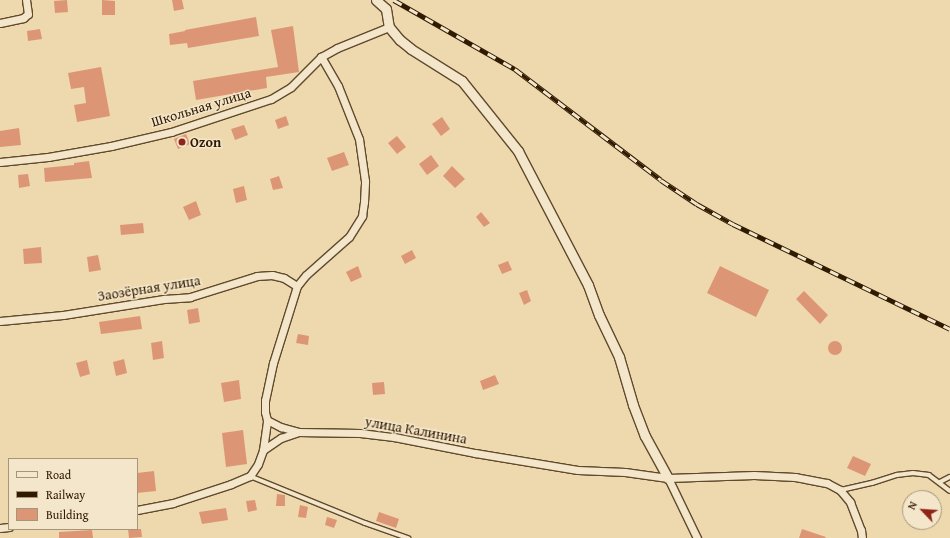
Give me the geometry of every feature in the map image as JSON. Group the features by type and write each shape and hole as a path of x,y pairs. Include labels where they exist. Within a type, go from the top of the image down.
{"street":[{"path":"0,23 23,18 28,14 26,0"},
{"path":"376,0 386,9 389,27 400,40 411,50 462,81 518,151 588,285 599,315 619,357 633,405 645,436 668,478 697,538"},
{"name":"Школьная улица","path":"0,162 48,157 111,146 171,132 271,99 291,87 321,57 337,48 389,27"},
{"path":"138,510 173,502 231,484 250,476 258,464 263,450 267,420 265,400 273,363 297,286 306,275 349,237 362,216 365,181 359,139 338,86 321,57"},
{"name":"Заозёрная улица","path":"0,321 64,315 164,299 190,297 257,276 284,278 297,286"},
{"path":"267,420 281,427 298,432"},
{"name":"улица Калинина","path":"263,450 281,438 298,432 360,433 394,437 474,453 571,469 625,472 668,478 754,474 795,477 826,483 840,490"},
{"path":"840,490 850,502 861,530 862,538"}],"lane":[{"path":"840,490 912,472 928,475 940,482 950,491"},
{"path":"250,476 364,523 408,538"},
{"path":"940,482 950,477"}],"building":[{"path":"67,0 68,12 55,13 54,1"},
{"path":"102,0 115,1 115,15 102,15"},
{"path":"172,0 182,0 184,9 174,11"},
{"path":"256,17 259,36 188,48 187,43 170,45 169,34"},
{"path":"293,26 299,72 266,77 267,88 196,100 193,81 278,67 271,30"},
{"path":"40,29 42,39 28,41 27,31"},
{"path":"101,67 110,116 77,122 74,105 86,103 84,87 71,89 68,73"},
{"path":"286,116 289,125 278,129 275,120"},
{"path":"442,117 450,129 441,136 432,124"},
{"path":"244,125 248,135 235,140 231,129"},
{"path":"19,128 21,145 0,147 0,131"},
{"path":"186,134 190,144 178,149 174,139"},
{"path":"397,136 406,147 397,154 388,143"},
{"path":"344,152 349,165 332,171 327,158"},
{"path":"431,155 439,166 427,175 419,164"},
{"path":"89,161 92,178 45,182 44,168 74,165 74,163"},
{"path":"452,166 465,179 455,188 443,176"},
{"path":"28,174 30,186 19,188 18,175"},
{"path":"279,176 283,188 273,190 270,179"},
{"path":"244,186 247,200 236,203 233,189"},
{"path":"196,201 201,215 189,220 183,207"},
{"path":"481,212 490,223 484,227 476,217"},
{"path":"143,223 144,233 121,235 120,225"},
{"path":"41,247 42,263 24,264 23,249"},
{"path":"412,250 416,258 405,264 401,256"},
{"path":"98,255 101,270 89,272 87,257"},
{"path":"508,261 512,270 502,274 498,265"},
{"path":"358,266 362,277 351,282 346,272"},
{"path":"720,266 769,290 756,317 707,293"},
{"path":"527,290 531,301 524,305 519,293"},
{"path":"804,291 828,315 820,324 796,299"},
{"path":"198,308 200,322 189,324 187,310"},
{"path":"140,316 142,329 101,334 99,322"},
{"path":"298,334 309,336 308,345 296,343"},
{"path":"162,341 164,358 153,360 151,343"},
{"path":"832,341 838,341 842,345 842,351 838,355 832,355 828,351 828,345"},
{"path":"124,359 127,373 116,376 113,362"},
{"path":"87,360 90,374 80,377 76,363"},
{"path":"495,375 499,384 483,390 480,381"},
{"path":"239,380 241,399 224,402 221,383"},
{"path":"384,382 385,394 373,395 372,383"},
{"path":"243,430 247,464 226,467 222,433"},
{"path":"853,456 871,464 865,476 847,468"},
{"path":"154,471 156,491 138,493 138,473"},
{"path":"277,494 285,495 285,506 276,506"},
{"path":"255,500 257,510 248,512 246,501"},
{"path":"300,505 308,507 306,518 298,517"},
{"path":"226,508 228,520 202,524 199,512"},
{"path":"379,512 399,519 396,528 376,521"},
{"path":"327,517 337,520 334,528 325,525"},
{"path":"141,529 142,537 129,538 128,530"},
{"path":"802,529 826,537 799,538"},
{"path":"92,530 93,538 59,538 59,532"}],"railway":[{"path":"394,0 515,69 661,180 697,204 733,224 950,329"}],"place":[{"name":"Ozon","path":"182,142"}]}
